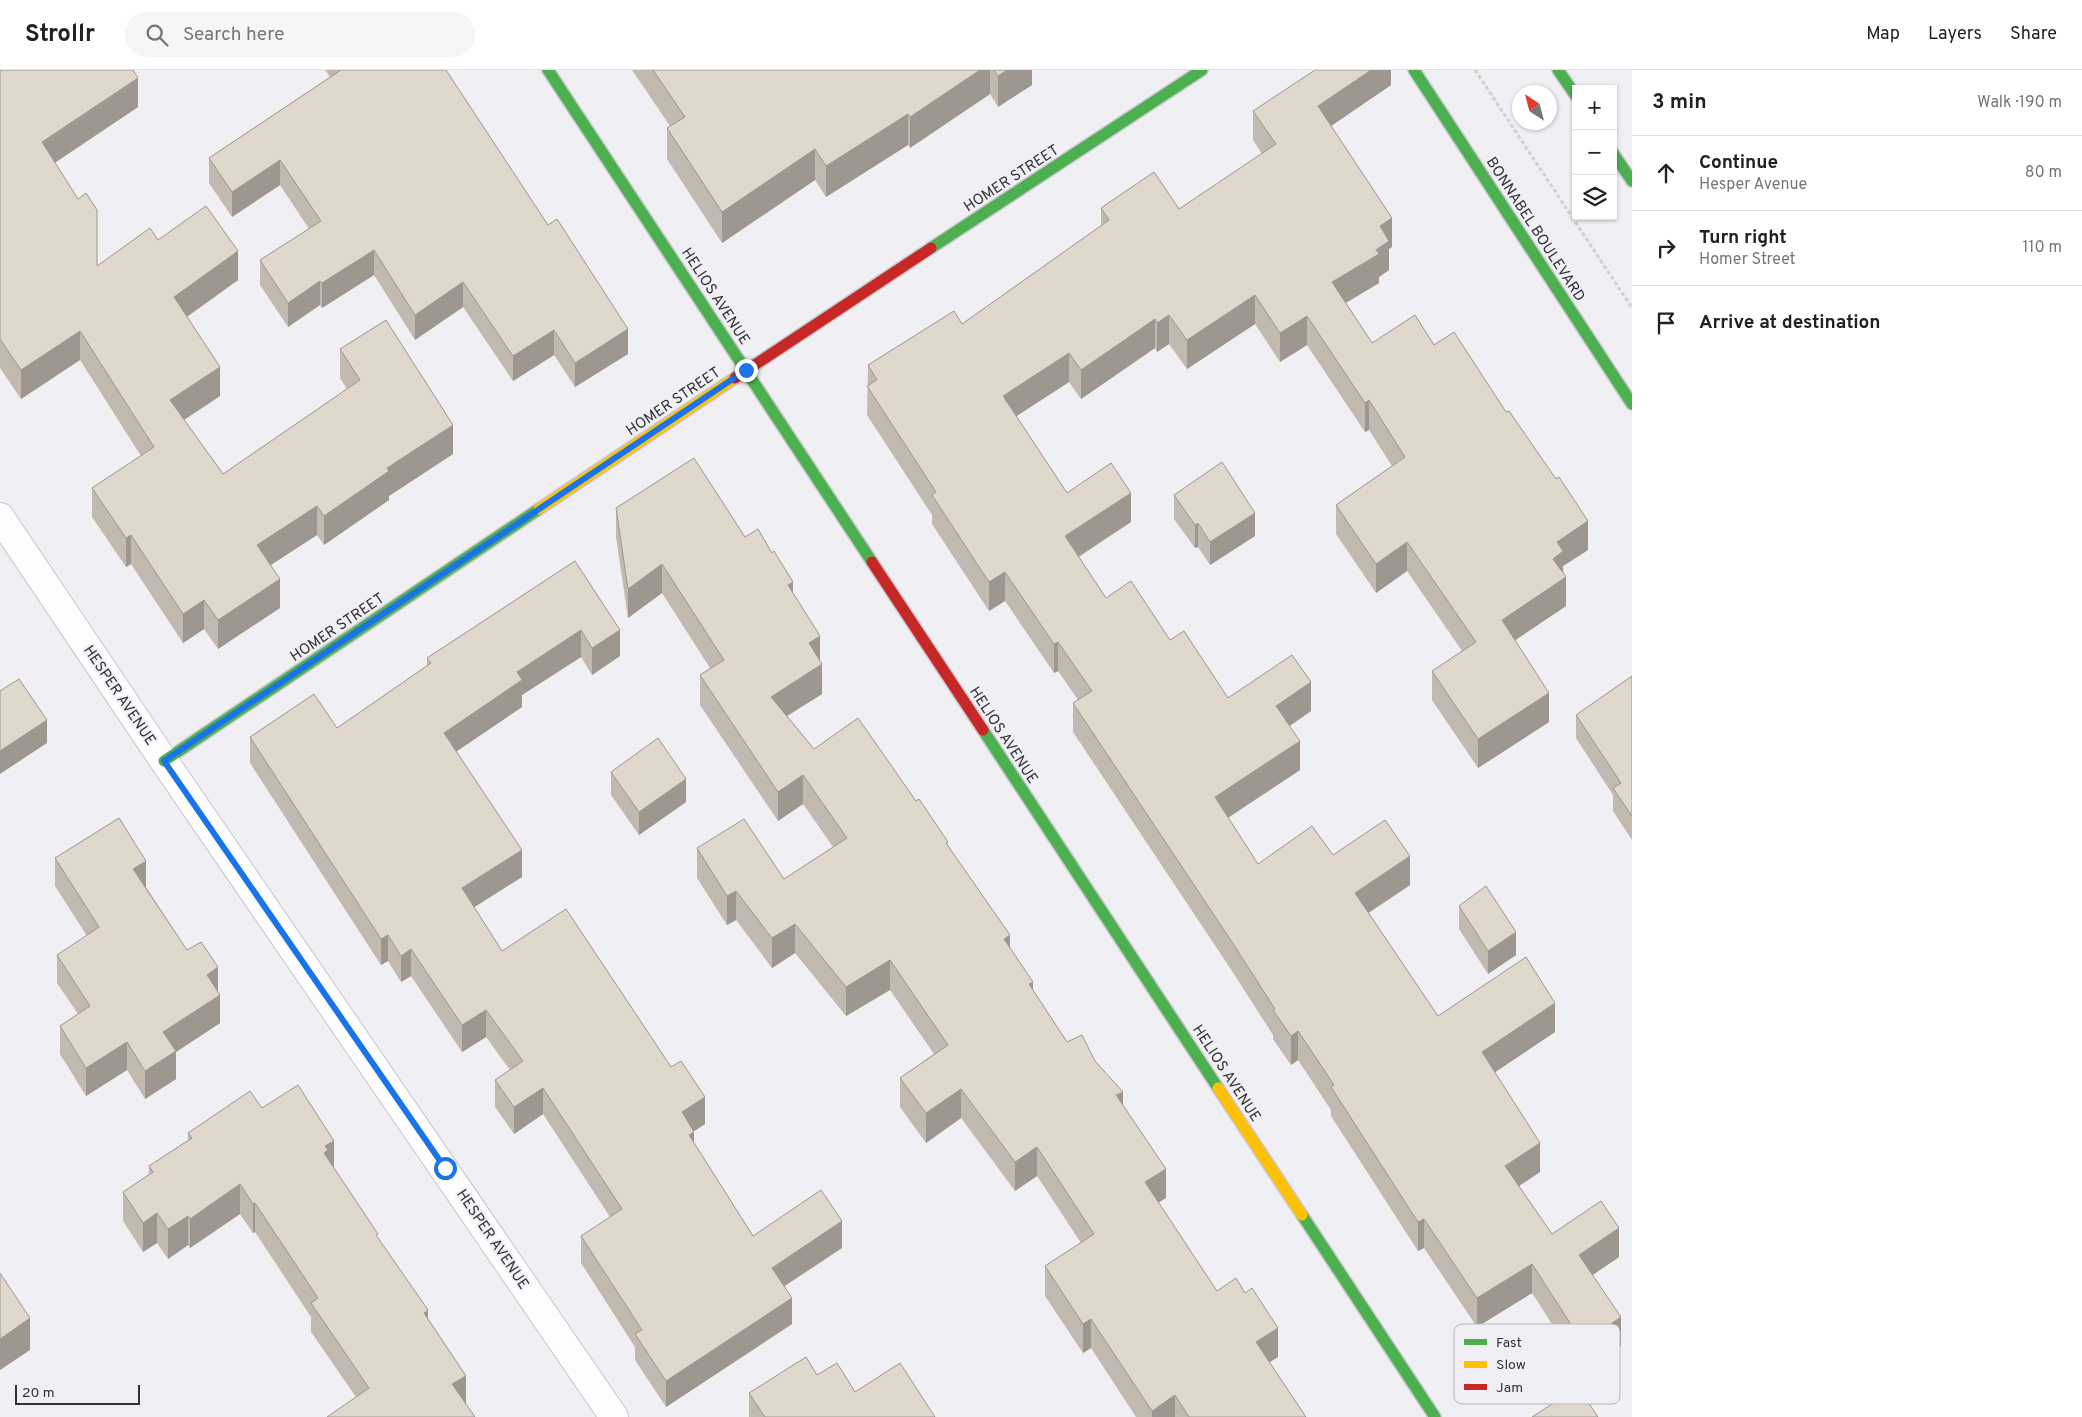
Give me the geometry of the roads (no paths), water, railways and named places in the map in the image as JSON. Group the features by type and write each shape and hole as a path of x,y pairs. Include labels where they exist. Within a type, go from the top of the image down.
{"street":[{"name":"HELIOS AVENUE","path":"548,70 1435,1417"},
{"name":"HOMER STREET","path":"164,761 746,370 1202,70"},
{"name":"BONNABEL BOULEVARD","path":"1414,70 1632,404"},
{"path":"1558,70 1572,90"},
{"path":"1617,159 1632,181"},
{"name":"HESPER AVENUE","path":"0,517 164,761 614,1417"}]}
